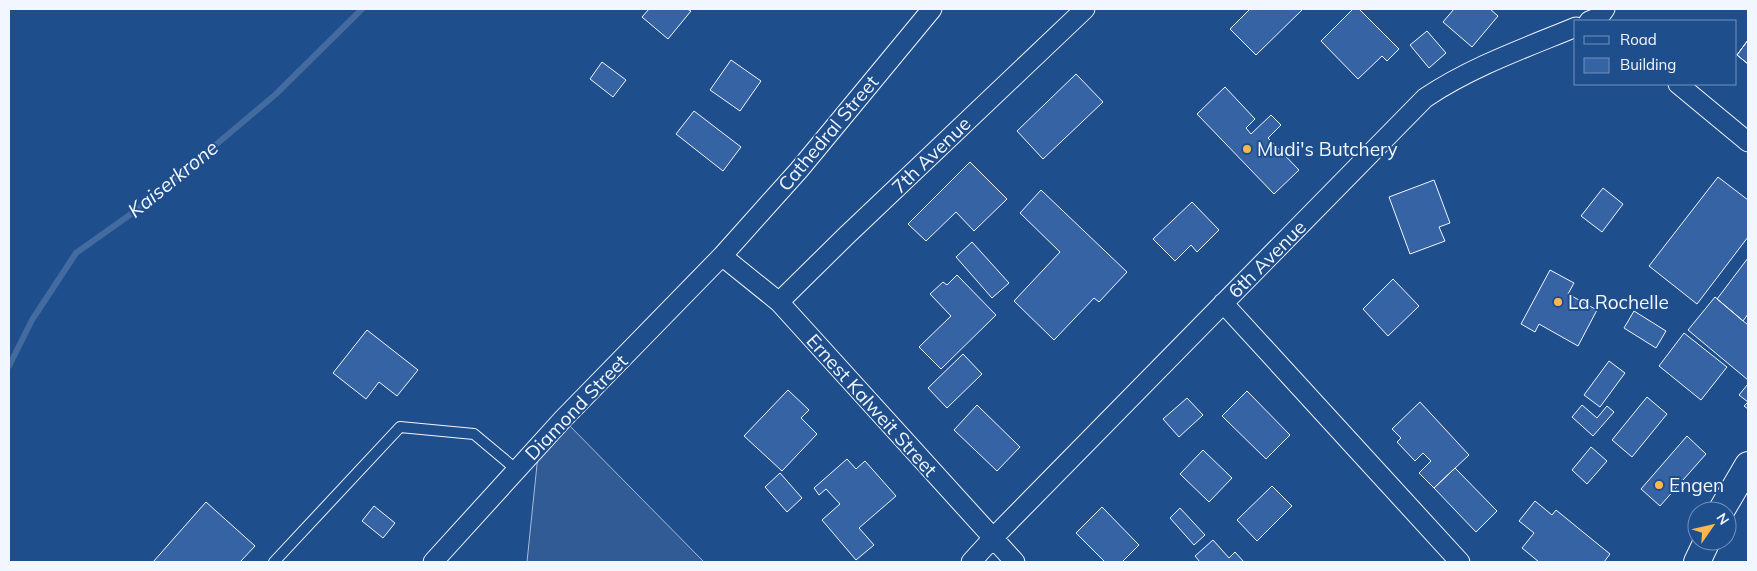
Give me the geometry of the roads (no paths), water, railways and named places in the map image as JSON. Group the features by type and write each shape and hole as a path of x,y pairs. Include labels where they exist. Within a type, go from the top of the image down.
{"street":[{"name":"Cathedral Street","path":"722,256 799,170 932,9"},
{"name":"7th Avenue","path":"779,302 1085,9"},
{"name":"6th Avenue","path":"971,562 1425,98 1466,73 1574,28"},
{"path":"1679,85 1748,142"},
{"name":"Ernest Kalweit Street","path":"722,256 779,302 1014,562"},
{"name":"Diamond Street","path":"433,562 563,419 722,256"},
{"path":"1223,303 1460,562"},
{"path":"1726,501 1748,465"}],"lane":[{"path":"274,562 400,426 474,434 516,470"}],"waterway":[{"name":"Kaiserkrone","path":"9,366 32,320 76,253 148,202 276,94 362,9"}],"place":[{"name":"Mudi's Butchery","path":"1247,149"},
{"name":"La Rochelle","path":"1558,302"},
{"name":"Engen","path":"1659,485"}]}
